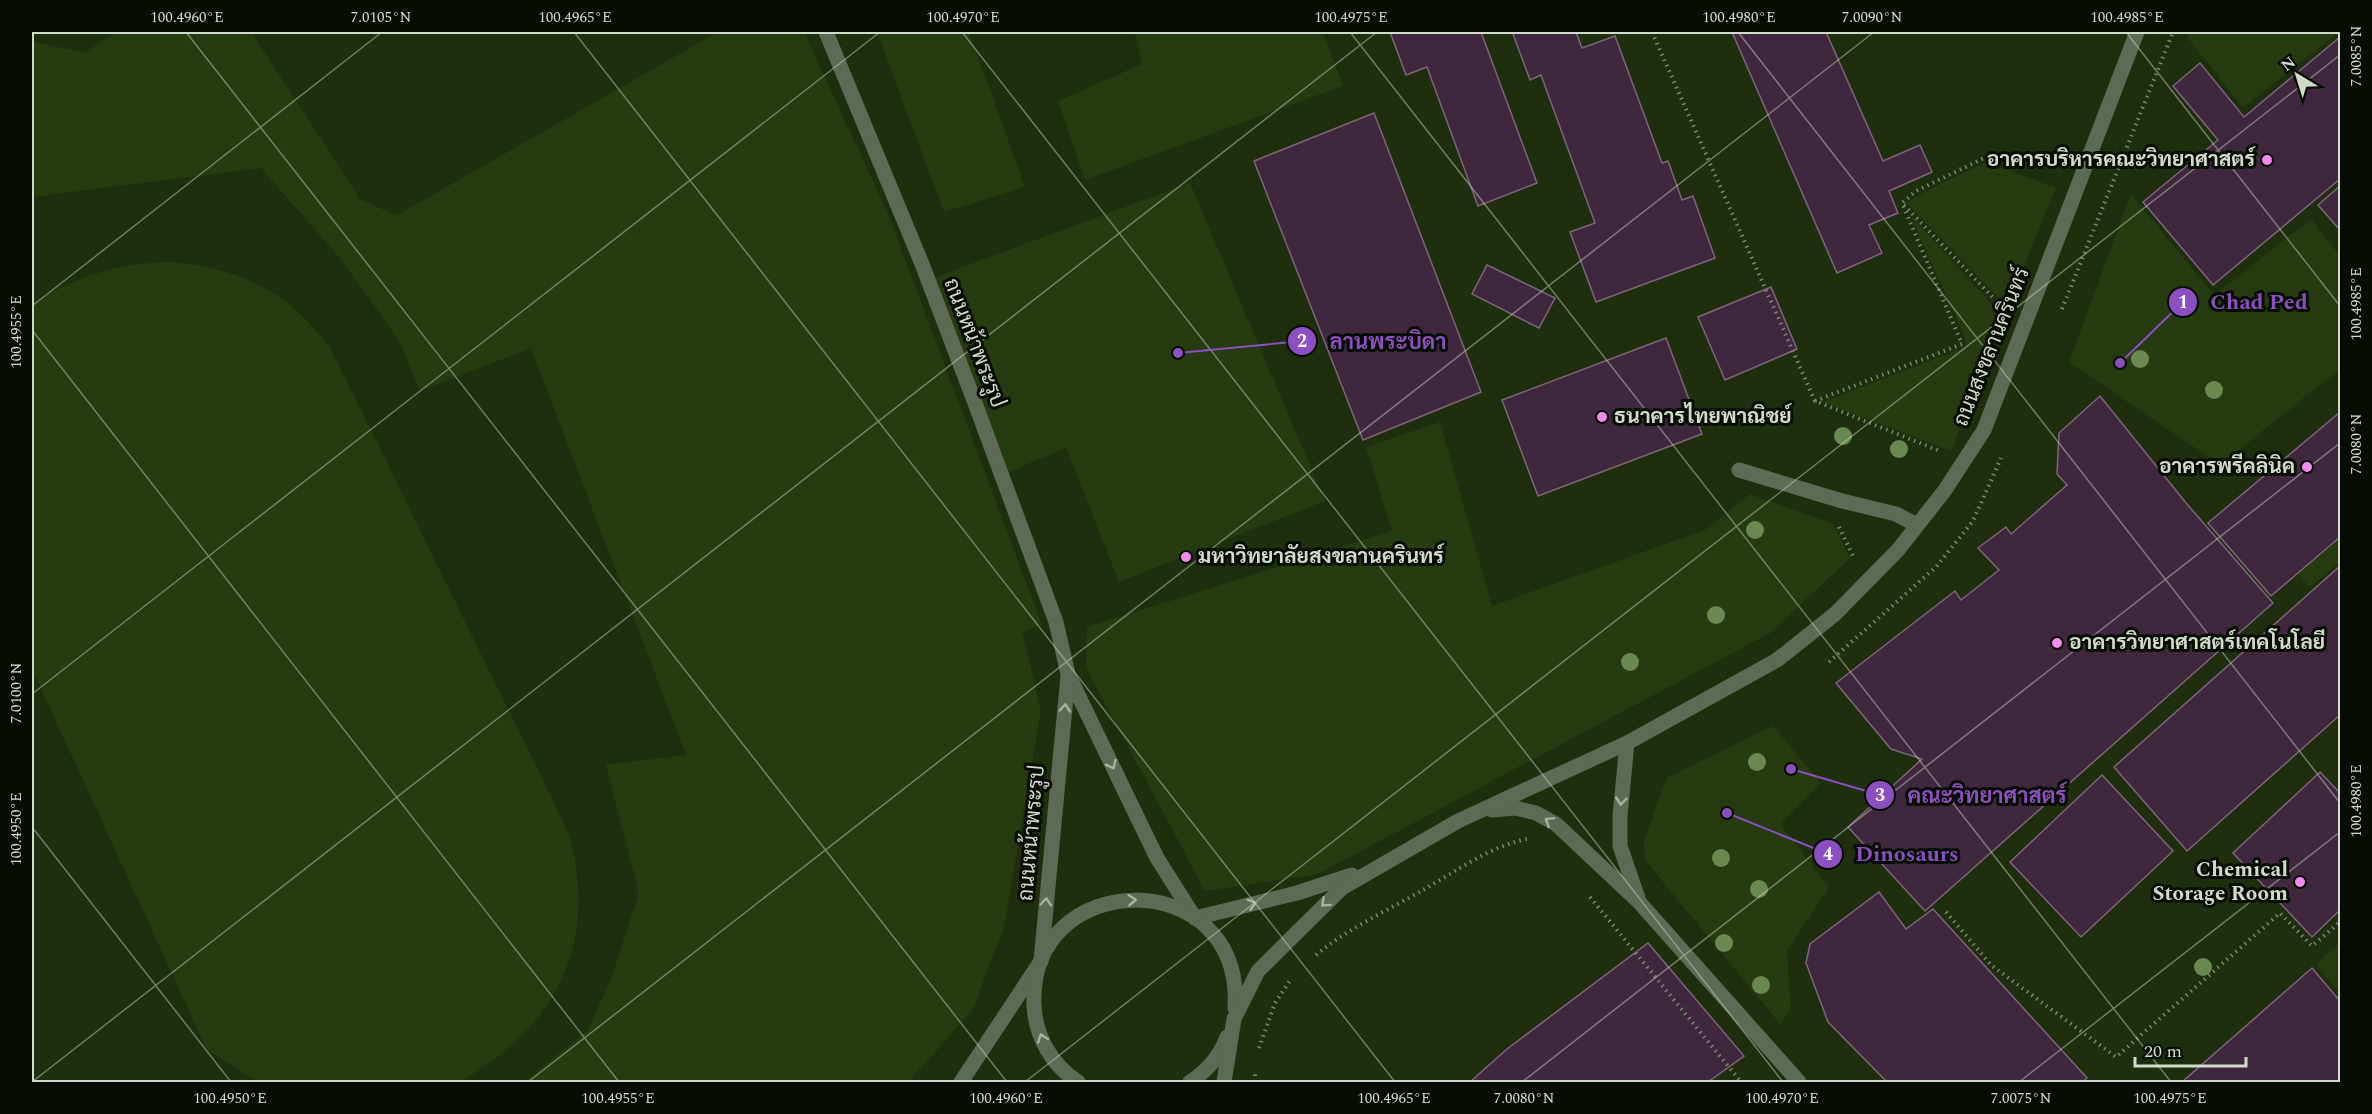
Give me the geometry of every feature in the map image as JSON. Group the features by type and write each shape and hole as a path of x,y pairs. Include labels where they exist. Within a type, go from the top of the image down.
{"street":[{"name":"ถนนหน้าพระรูป","path":"826,32 922,264 971,393 1056,622 1068,674 1157,858 1195,918"},
{"name":"ถนนสงขลานครินทร์","path":"1481,811 1627,743 1777,660 1807,638 1868,582 1917,525 1984,430 2138,32"},
{"path":"1739,470 1842,501 1896,514 1917,525"},
{"name":"ถนนหน้าพระรูป","path":"1041,961 1068,674"},
{"path":"1627,743 1620,816 1620,846 1639,902"},
{"path":"1190,1083 1204,1073 1223,1048 1234,1018 1258,971 1282,944 1342,888 1372,868 1481,811 1515,808 1536,813 1556,824 1639,902 1799,1083"},
{"path":"1195,918 1297,892 1372,868"},
{"path":"961,1083 1057,935 1080,915 1108,902 1138,898 1169,904 1195,918 1215,938 1229,963 1236,990 1224,1083"},
{"path":"1041,961 1034,990 1035,1020 1045,1048 1063,1072 1078,1083"}],"path":[{"path":"1652,32 1815,401 1944,453"},
{"path":"1902,203 1917,191 1990,155"},
{"path":"1815,401 1962,344 1902,203"},
{"path":"1902,203 2009,315"},
{"path":"1313,957 1358,927 1479,859 1512,843 1533,839"},
{"path":"1585,890 1741,1083"},
{"path":"1946,912 1991,965 2116,1058 2280,914 2312,946 2340,922"},
{"path":"1257,1057 1265,1027 1275,1004 1297,973"},
{"path":"1255,1083 1256,1067"}],"shaded area":[{"name":"มหาวิทยาลัยสงขลานครินทร์","path":"32,32 2340,32 2340,1082 32,1082"},
{"path":"116,32 251,32 361,200 397,215 718,32 804,32 889,216 1042,625 1022,632 1041,710 1004,927 972,1011 908,1082 524,1082 588,1030 611,979 639,893 606,765 686,755 531,348 420,391 398,339 339,257 261,168 32,197 32,41 84,53"},
{"path":"877,32 969,32 1025,187 944,212"},
{"path":"1135,32 1323,32 1343,86 1085,180 1058,101 1142,64"},
{"path":"2189,32 2339,32 2243,108 2187,37"},
{"path":"1986,162 2056,188 2007,307 1907,203 1920,194"},
{"path":"1190,183 1325,501 1119,582 1066,448 1009,472 933,278"},
{"path":"2131,194 2214,295 2311,219 2337,252 2340,252 2340,369 2220,465 2069,362"},
{"path":"1910,214 2003,317 1951,451 1823,402 1966,347 1965,338"},
{"path":"168,262 218,270 260,286 297,311 331,349 568,831 577,871 578,909 574,944 563,977 546,1007 523,1034 494,1059 460,1082 258,1082 207,1050 32,669 32,303 65,285 97,273 130,265"},
{"path":"1440,422 1492,606 1705,530 1750,494 1833,524 1850,558 1770,633 1318,874 1205,891 1086,668 1087,627 1392,531 1366,447"},
{"path":"2340,538 2340,561 2310,587 2298,574"},
{"path":"1773,726 1821,783 1780,824 1829,887 1787,951 1791,1009 1780,1024 1645,860 1644,843 1666,778"},
{"path":"2340,943 2340,993 2316,964"}],"building":[{"path":"1390,32 1481,32 1537,183 1478,206 1427,67 1406,75"},
{"path":"1518,32 1576,32 1582,48 1615,36 1662,163 1668,161 1682,200 1693,196 1715,258 1596,302 1570,232 1595,223 1541,75 1530,80 1513,34"},
{"path":"1732,32 1826,32 1883,161 1920,145 1932,172 1889,191 1898,213 1869,225 1882,253 1837,273"},
{"name":"อาคารบริหารคณะวิทยาศาสตร์","path":"2340,37 2340,179 2213,285 2143,202 2218,140 2173,86 2200,63 2244,117"},
{"path":"1374,113 1481,392 1363,440 1254,161"},
{"path":"2340,186 2340,230 2318,205"},
{"path":"1487,265 1555,298 1539,328 1472,294"},
{"path":"1771,287 1797,349 1725,380 1698,317"},
{"name":"ธนาคารไทยพาณิชย์","path":"1666,338 1702,434 1538,496 1502,400"},
{"name":"อาคารวิทยาศาสตร์เทคโนโลยี","path":"2100,396 2186,503 2273,603 1925,911 1848,827 1922,759 1891,749 1836,683 1955,591 1961,600 1999,570 1978,548 2006,527 2011,534 2067,485 2057,474 2059,433"},
{"name":"อาคารพรีคลินิค","path":"2340,412 2340,537 2271,596 2208,523"},
{"path":"2340,566 2340,715 2187,851 2114,767"},
{"name":"Chemical Storage Room","path":"2320,772 2340,793 2340,910 2312,937 2233,853"},
{"path":"2102,775 2173,851 2081,937 2010,862"},
{"path":"1879,892 1906,929 1933,909 2087,1078 2082,1082 1887,1082 1828,1022 1806,963 1810,944"},
{"path":"1648,943 1744,1056 1708,1082 1470,1082 1507,1049"},
{"path":"2312,968 2340,1001 2340,1082 2182,1082"}],"place":[{"name":"อาคารบริหารคณะวิทยาศาสตร์","path":"2267,160"},
{"name":"ลานพระบิดา","path":"1178,353"},
{"name":"Chad Ped","path":"2120,363"},
{"name":"ธนาคารไทยพาณิชย์","path":"1602,417"},
{"name":"อาคารพรีคลินิค","path":"2307,467"},
{"name":"มหาวิทยาลัยสงขลานครินทร์","path":"1186,557"},
{"name":"อาคารวิทยาศาสตร์เทคโนโลยี","path":"2057,643"},
{"name":"คณะวิทยาศาสตร์","path":"1791,769"},
{"name":"Dinosaurs","path":"1727,813"},
{"name":"Chemical Storage Room","path":"2300,882"}]}
